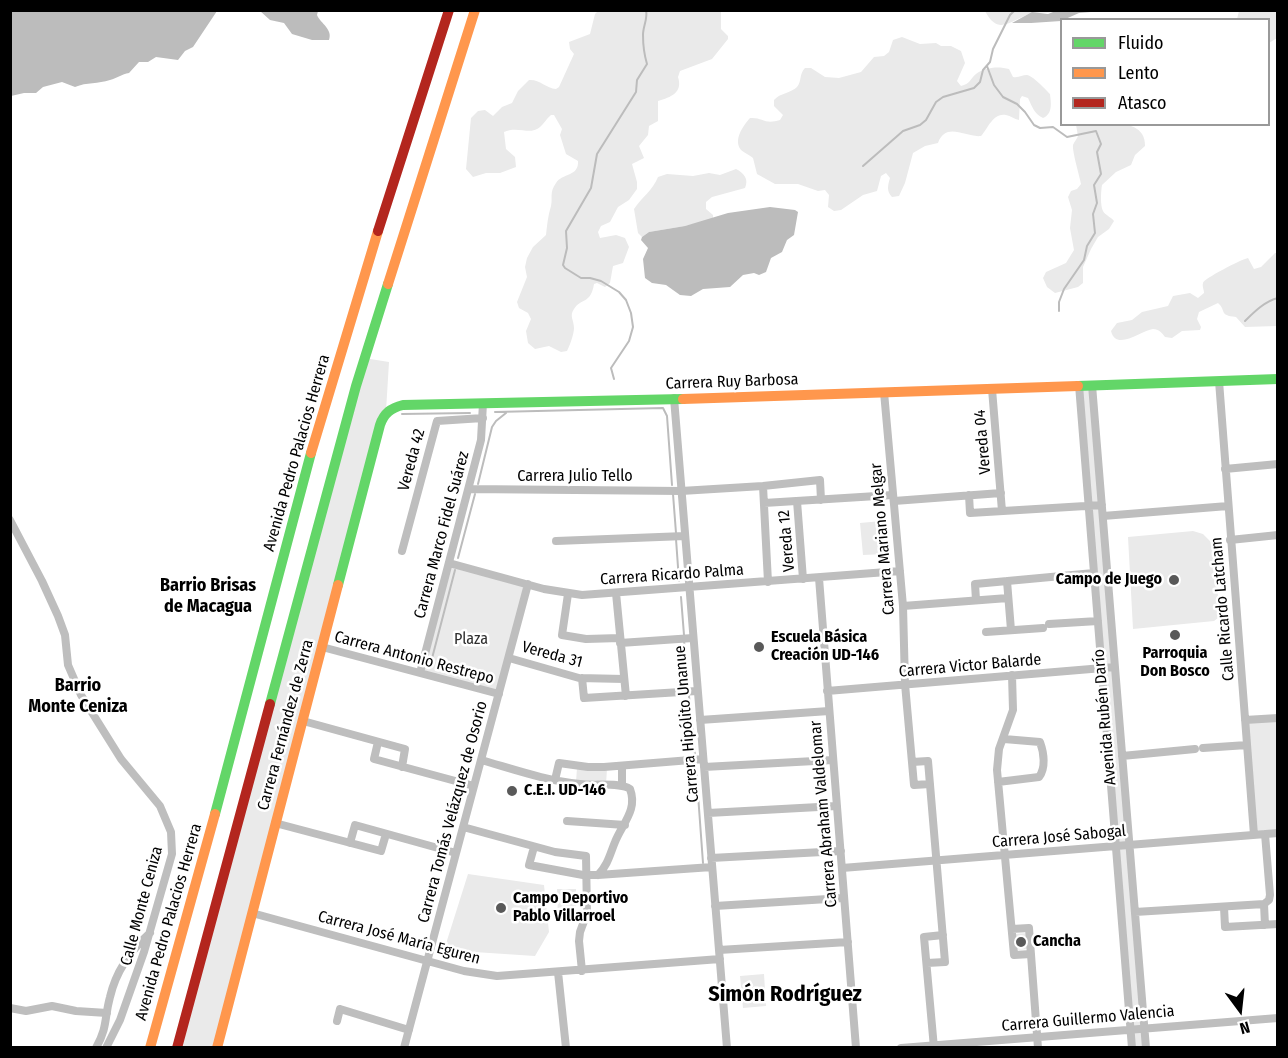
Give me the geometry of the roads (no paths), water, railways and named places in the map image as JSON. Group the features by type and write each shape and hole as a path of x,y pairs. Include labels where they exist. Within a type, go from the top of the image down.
{"main road":[{"name":"Avenida Pedro Palacios Herrera","path":"150,1047 224,782 321,416 449,10"},
{"path":"177,1047 356,386 475,10"},
{"path":"1092,384 1278,379"},
{"name":"Carrera Ruy Barbosa","path":"386,411 403,405 992,389 1092,384"},
{"name":"Carrera Fernández de Zerra","path":"217,1047 380,425 386,411"}],"street":[{"name":"Calle Ricardo Latcham","path":"1219,381 1254,835"},
{"name":"Avenida Rubén Darío","path":"1092,384 1146,1047"},
{"name":"Avenida Rubén Darío","path":"1079,385 1132,1047"},
{"name":"Vereda 04","path":"992,389 1002,511"},
{"name":"Carrera Mariano Melgar","path":"884,392 903,606 905,684 914,785 930,784"},
{"name":"Carrera Hipólito Unanue","path":"674,398 681,491 679,537 689,588 687,638 700,720 727,1047"},
{"name":"Carrera Marco Fidel Suárez","path":"420,673 481,440 483,404"},
{"name":"Vereda 42","path":"402,551 437,421 483,418"},
{"path":"1225,469 1278,464"},
{"name":"Carrera Julio Tello","path":"468,489 681,491 820,480 821,500"},
{"path":"763,486 768,582"},
{"path":"764,503 1001,493"},
{"path":"969,495 970,513 1102,505"},
{"name":"Vereda 12","path":"796,501 803,579"},
{"path":"1103,516 1228,506"},
{"name":"Calle Monte Ceniza","path":"10,520 54,607 65,635 70,669 84,701 121,759 155,799 169,825 173,839 172,854 132,989 106,1047"},
{"path":"1230,540 1278,536"},
{"path":"556,540 679,537"},
{"name":"Carrera Ricardo Palma","path":"449,563 568,594 689,588 900,571"},
{"path":"976,600 975,584 1094,573"},
{"name":"Carrera Abraham Valdelomar","path":"819,578 856,1047"},
{"path":"1007,581 1011,630"},
{"name":"Carrera Tomás Velázquez de Osorio","path":"404,1047 528,585"},
{"path":"616,593 626,696"},
{"path":"568,594 562,635 586,639 620,640 687,638"},
{"path":"903,606 1008,598"},
{"path":"986,632 1098,621"},
{"name":"Carrera Antonio Restrepo","path":"322,647 499,694"},
{"name":"Vereda 31","path":"508,658 582,678 624,679"},
{"name":"Carrera Victor Balarde","path":"827,691 1115,668"},
{"path":"1012,675 1013,710 998,754 998,782 1014,955 1031,954"},
{"path":"582,678 584,698 697,691"},
{"path":"700,720 829,711"},
{"path":"1245,720 1278,718"},
{"path":"303,721 405,749 402,767"},
{"path":"998,782 1039,777 1044,764 1040,742 1004,739"},
{"path":"378,742 374,759 474,786"},
{"path":"1122,756 1247,745"},
{"path":"481,760 555,780 589,785 622,786 630,789 633,801 625,825 615,841 607,864 598,875"},
{"path":"555,780 559,763 588,767 833,760"},
{"path":"912,762 928,761 943,935 945,962 927,963"},
{"path":"622,766 622,786"},
{"path":"708,813 837,806"},
{"path":"567,821 625,825"},
{"path":"275,823 381,851 386,834"},
{"path":"350,843 355,825 456,853"},
{"path":"463,827 534,847 586,856 587,913 580,929 579,941 582,970"},
{"name":"Carrera José Sabogal","path":"842,868 1278,833"},
{"path":"1135,912 1264,904 1269,900 1270,895 1265,834"},
{"path":"534,847 529,865 586,875 841,851"},
{"path":"715,906 844,898"},
{"path":"1264,904 1265,925"},
{"path":"1224,907 1225,927 1278,924"},
{"name":"Carrera José María Eguren","path":"252,913 468,972 496,976 720,959"},
{"path":"1012,929 1029,928 1038,1047"},
{"path":"96,1047 105,1029 111,993 127,957 150,933"},
{"path":"934,1046 924,937 943,935"},
{"path":"719,950 848,942"},
{"path":"558,972 566,1047"},
{"path":"10,1008 26,1011 52,1006 76,1011 108,1013"},
{"path":"337,1021 340,1009 409,1030"},
{"name":"Carrera Guillermo Valencia","path":"901,1047 1278,1018"}],"waterway":[{"path":"614,379 611,368 629,341 633,327 626,300 619,292 601,281 581,278 563,265 567,248 566,231 591,188 597,154 636,92 637,80 647,64 643,39 646,10"},
{"path":"863,166 903,131 920,125 926,120 936,102 943,97 974,88 980,82 983,70 990,62 993,49 1010,15 1015,10"},
{"path":"987,66 994,85 1003,97 1017,104 1034,125 1040,128 1053,127 1067,137 1096,131 1101,144 1097,152 1101,174 1094,185 1097,203 1093,214 1095,233 1087,246 1084,260 1064,289 1059,302 1059,311"},
{"path":"1245,321 1264,304 1278,298"},
{"path":"495,412 663,408 667,416 672,485"},
{"path":"402,414 470,413"},
{"path":"478,484 492,427 506,413"},
{"path":"458,558 475,494"},
{"path":"673,494 676,533"},
{"path":"676,539 679,581"},
{"path":"430,666 455,570"},
{"path":"681,597 684,635"},
{"path":"684,641 688,686"},
{"path":"689,696 695,755"},
{"path":"696,767 703,863"}],"place":[{"name":"Campo de Juego","path":"1174,580"},
{"name":"Parroquia Don Bosco","path":"1175,635"},
{"name":"Escuela Básica Creación UD-146","path":"759,647"},
{"name":"C.E.I. UD-146","path":"512,791"},
{"name":"Campo Deportivo Pablo Villarroel","path":"501,908"},
{"name":"Cancha","path":"1021,942"}],"district":[{"name":"Barrio Brisas de Macagua","path":"208,596"},
{"name":"Barrio Monte Ceniza","path":"78,696"},
{"name":"Simón Rodríguez","path":"785,995"}],"park label":[{"name":"Plaza","path":"471,640"}]}
